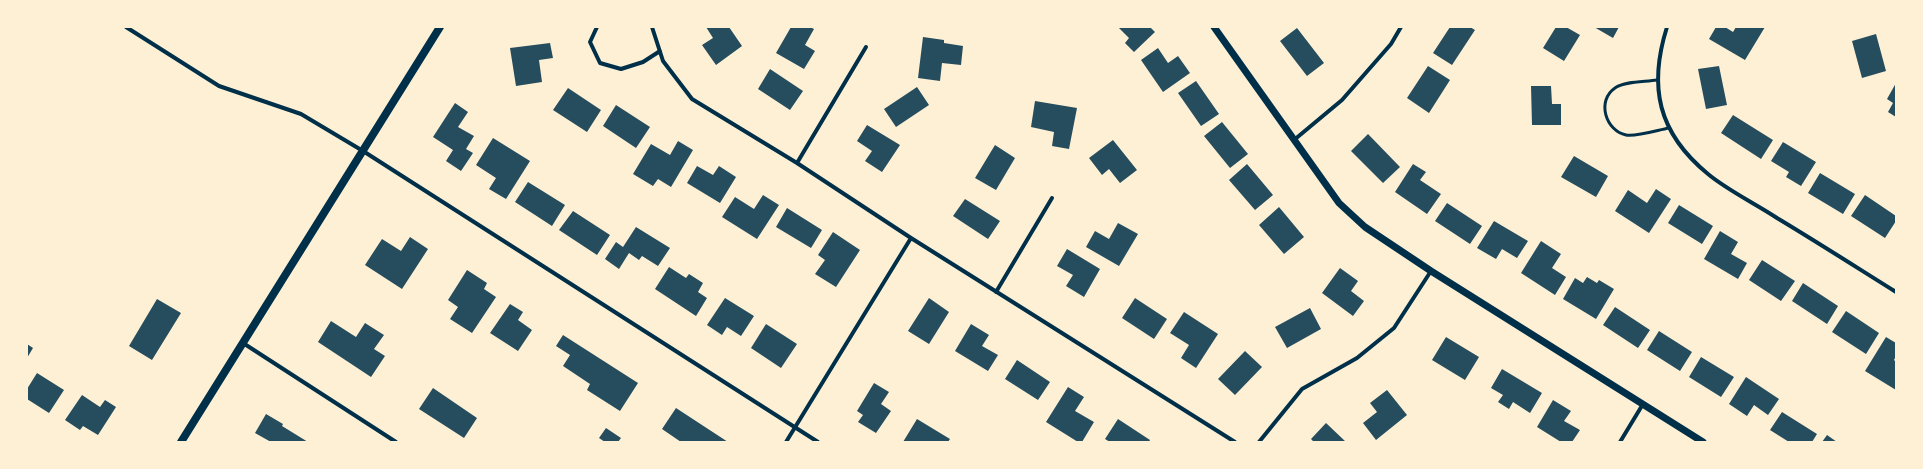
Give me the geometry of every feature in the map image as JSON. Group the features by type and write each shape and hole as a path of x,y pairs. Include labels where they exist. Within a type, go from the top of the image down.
{"main road":[{"path":"181,442 440,27"}],"street":[{"path":"126,27 219,86 301,114 362,151 818,442"},
{"path":"597,27 590,42 600,62 621,69 643,62 660,51"},
{"path":"652,27 663,61 692,99 797,163 911,238 1235,442"},
{"path":"1214,27 1340,202 1366,227 1431,271 1703,442"},
{"path":"1294,140 1342,100 1391,44 1401,27"},
{"path":"1667,27 1660,53 1657,80 1659,102 1668,128 1678,143 1708,174 1896,292"},
{"path":"797,163 866,47"},
{"path":"996,292 1052,198"},
{"path":"786,442 911,238"},
{"path":"1259,442 1302,389 1357,358 1394,328 1431,271"},
{"path":"243,343 396,442"},
{"path":"1620,442 1643,404"}],"lane":[{"path":"1657,80 1620,85 1614,88 1605,104 1606,117 1614,129 1628,136 1668,128"}],"building":[{"path":"706,27 729,27 742,46 716,65 702,45 713,38"},
{"path":"791,27 810,27 814,29 805,45 815,51 804,69 776,53"},
{"path":"1118,27 1150,27 1155,32 1134,52 1125,43 1129,38"},
{"path":"1450,27 1470,27 1475,30 1452,65 1433,53"},
{"path":"1556,27 1566,27 1580,35 1564,61 1543,48"},
{"path":"1594,27 1619,27 1613,38"},
{"path":"1716,27 1725,27 1733,32 1736,27 1765,27 1745,60 1709,39"},
{"path":"1297,28 1324,63 1307,76 1280,41"},
{"path":"1876,34 1886,71 1862,78 1852,41"},
{"path":"923,37 944,40 944,43 963,46 961,65 942,63 940,81 918,78"},
{"path":"550,43 553,58 539,60 542,82 516,86 510,48"},
{"path":"1158,48 1168,63 1178,56 1190,73 1163,92 1141,60"},
{"path":"1428,66 1450,80 1429,113 1407,98"},
{"path":"1719,66 1727,105 1706,109 1698,69"},
{"path":"770,69 803,91 790,110 758,89"},
{"path":"1196,81 1219,114 1201,126 1178,93"},
{"path":"1896,83 1896,117 1888,112 1893,103 1887,99"},
{"path":"1531,86 1551,86 1552,104 1561,104 1561,125 1532,125"},
{"path":"917,87 929,105 896,127 884,109"},
{"path":"568,88 601,110 587,132 553,110"},
{"path":"1035,101 1077,108 1069,149 1052,146 1054,132 1031,127"},
{"path":"455,103 468,112 458,127 474,136 466,149 473,153 461,171 446,161 453,150 433,137"},
{"path":"616,105 650,127 636,148 603,126"},
{"path":"1733,115 1773,140 1761,159 1721,133"},
{"path":"1222,122 1248,154 1230,168 1204,136"},
{"path":"867,125 900,145 882,172 865,161 872,151 857,141"},
{"path":"1368,134 1400,167 1383,183 1351,151"},
{"path":"493,138 530,161 506,199 489,189 496,178 476,165"},
{"path":"1113,140 1137,170 1120,183 1109,169 1102,175 1089,158"},
{"path":"678,141 693,150 671,187 658,179 653,186 633,174 651,144 670,155"},
{"path":"1783,142 1816,162 1801,186 1786,177 1789,172 1771,161"},
{"path":"995,145 1015,158 996,190 975,178"},
{"path":"1574,156 1608,176 1596,197 1561,177"},
{"path":"1247,164 1273,195 1255,210 1229,180"},
{"path":"1413,164 1426,172 1420,180 1441,194 1427,214 1395,192"},
{"path":"697,166 713,175 719,166 736,177 720,203 687,183"},
{"path":"1820,173 1855,194 1843,214 1808,193"},
{"path":"528,182 565,205 552,226 515,202"},
{"path":"1656,189 1671,199 1649,233 1615,211 1628,190 1647,203"},
{"path":"763,195 779,205 757,239 722,217 735,197 754,209"},
{"path":"1865,195 1896,216 1896,221 1885,238 1851,216"},
{"path":"965,199 1000,221 988,239 953,216"},
{"path":"1447,203 1482,226 1470,244 1435,221"},
{"path":"1679,205 1713,226 1702,244 1668,223"},
{"path":"1279,207 1304,237 1284,254 1259,225"},
{"path":"787,208 822,230 811,248 776,227"},
{"path":"573,211 610,235 597,255 559,230"},
{"path":"1494,221 1528,241 1517,258 1502,249 1496,259 1477,248"},
{"path":"1118,223 1138,234 1119,266 1086,247 1095,231 1109,239"},
{"path":"636,227 670,248 658,266 642,256 639,260 629,253 619,269 605,259 616,242 623,247"},
{"path":"1720,231 1738,242 1731,254 1747,263 1738,279 1704,259"},
{"path":"833,232 860,250 836,287 815,274 825,260 818,255"},
{"path":"410,237 428,249 402,289 365,265 382,239 401,251"},
{"path":"1541,241 1561,254 1552,268 1566,277 1555,295 1521,273"},
{"path":"1067,249 1100,269 1084,297 1066,286 1073,275 1057,266"},
{"path":"1762,260 1795,281 1781,301 1749,280"},
{"path":"669,267 686,278 689,274 703,283 698,292 707,298 696,316 655,289"},
{"path":"1340,268 1358,281 1351,291 1364,301 1353,316 1322,293"},
{"path":"467,270 487,283 484,289 496,297 472,333 450,319 458,307 448,300"},
{"path":"1587,277 1597,283 1599,280 1614,289 1596,319 1563,299 1575,278 1583,283"},
{"path":"1803,283 1838,306 1827,324 1792,301"},
{"path":"725,298 754,316 741,336 727,327 722,335 707,325"},
{"path":"929,298 949,312 929,344 908,331"},
{"path":"1135,298 1167,319 1154,339 1122,318"},
{"path":"157,299 181,313 152,360 129,346"},
{"path":"510,304 523,312 518,320 532,330 518,351 490,333"},
{"path":"1615,307 1650,330 1638,348 1603,325"},
{"path":"1310,308 1321,329 1287,348 1275,327"},
{"path":"1846,311 1879,333 1866,354 1832,332"},
{"path":"1184,312 1218,334 1196,368 1181,358 1189,345 1170,333"},
{"path":"331,321 356,337 365,323 384,335 374,349 385,356 371,377 318,342"},
{"path":"766,324 797,344 781,368 751,348"},
{"path":"971,324 989,335 982,346 998,355 988,371 955,351"},
{"path":"1659,331 1692,352 1680,371 1647,350"},
{"path":"563,335 638,383 620,411 587,390 590,384 563,366 570,355 556,346"},
{"path":"1446,337 1479,357 1465,380 1432,360"},
{"path":"1886,337 1896,343 1896,356 1894,360 1896,362 1896,390 1865,371"},
{"path":"27,344 33,348 27,358"},
{"path":"1245,351 1262,367 1235,395 1218,379"},
{"path":"1701,357 1734,377 1721,397 1689,377"},
{"path":"1017,360 1050,382 1038,400 1005,379"},
{"path":"1502,369 1542,393 1530,413 1513,402 1509,409 1498,402 1503,395 1491,388"},
{"path":"37,373 64,390 49,413 27,399 27,389"},
{"path":"1746,377 1779,399 1768,415 1754,405 1747,416 1729,404"},
{"path":"874,383 889,392 881,404 891,411 876,433 858,422 863,415 857,411"},
{"path":"1068,387 1084,397 1075,411 1094,422 1082,442 1078,442 1046,422"},
{"path":"433,388 477,418 464,438 419,409"},
{"path":"1387,390 1407,415 1376,440 1363,423 1377,412 1370,403"},
{"path":"82,395 100,407 105,400 116,407 98,435 83,426 80,430 65,420"},
{"path":"1553,400 1571,411 1564,421 1580,430 1572,442 1561,442 1537,427"},
{"path":"676,408 728,442 681,442 662,429"},
{"path":"1782,412 1817,434 1812,442 1789,442 1770,430"},
{"path":"266,414 308,442 271,442 255,433"},
{"path":"917,419 950,439 948,442 903,442"},
{"path":"1118,419 1150,440 1149,442 1110,442 1105,439"},
{"path":"1326,423 1346,442 1314,442 1311,439"},
{"path":"606,428 621,438 618,442 605,442 599,438"},
{"path":"1827,435 1837,442 1822,442"}]}
